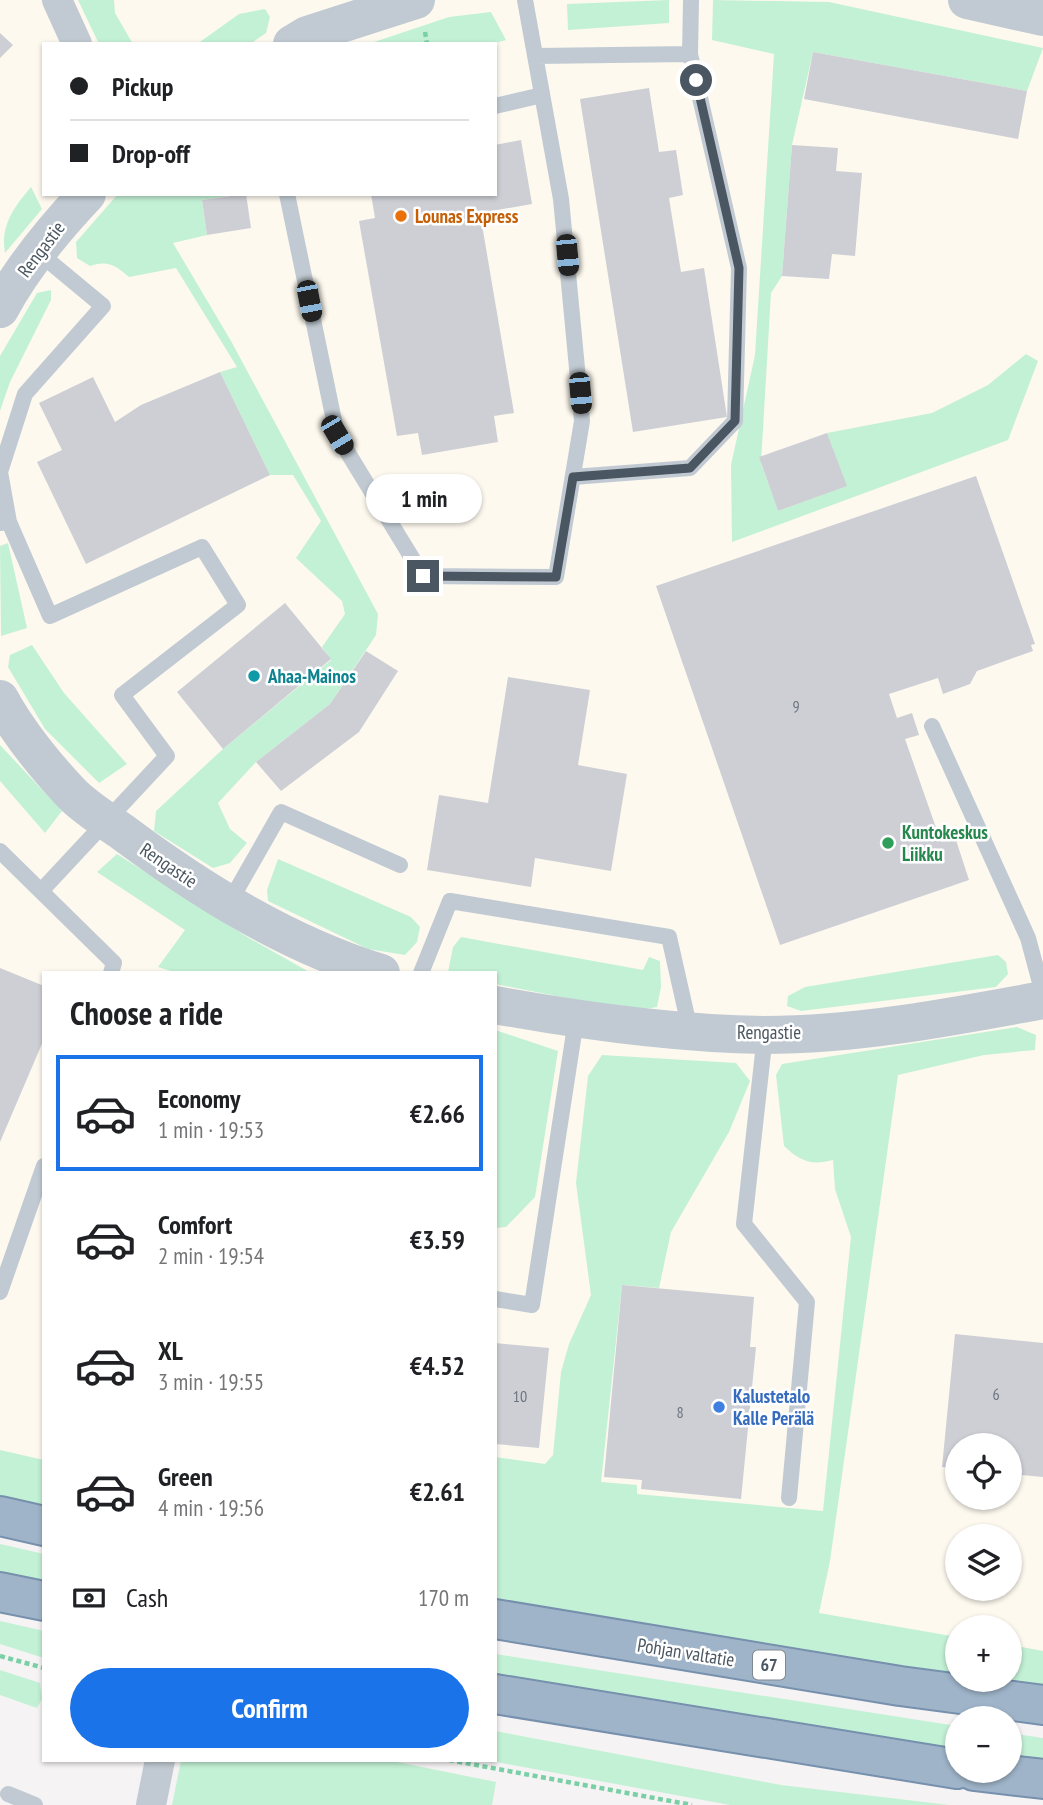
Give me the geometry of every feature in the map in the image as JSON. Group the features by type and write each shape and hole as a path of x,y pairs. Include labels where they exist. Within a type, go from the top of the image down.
{"highway":[{"path":"0,1516 42,1526"},
{"path":"0,1592 42,1601"},
{"name":"Pohjan valtatie","path":"497,1619 900,1686 1043,1704"},
{"path":"497,1694 945,1767"},
{"path":"1022,1777 1043,1779"}],"street":[{"path":"57,0 76,42"},
{"path":"295,42 307,35 416,0"},
{"path":"967,0 1043,17"},
{"name":"Rengastie","path":"0,309 38,253 85,196"},
{"name":"Rengastie","path":"0,699 13,722 71,794 107,821 228,905 343,967 368,971"},
{"name":"Rengastie","path":"497,1005 576,1020 765,1035 943,1018 1043,1000"},
{"path":"151,1805 160,1762"}],"lane":[{"path":"287,196 337,435 423,576 556,577 582,421 561,199 525,0"},
{"path":"573,477 690,468 735,421 739,268 690,54 691,0"},
{"path":"535,57 690,54"},
{"path":"497,105 542,94"},
{"path":"38,253 103,306 25,394 0,471 4,523 50,616 202,547 238,605 122,695 167,756 41,890"},
{"path":"932,726 1028,938 1043,994"},
{"path":"228,905 281,812 400,865"},
{"path":"0,851 114,963 112,971"},
{"path":"422,971 450,901 669,937 690,1030"},
{"path":"497,1299 532,1305 576,1020"},
{"path":"765,1035 744,1224 807,1302 789,1498"},
{"path":"0,1292 42,1172"},
{"path":"8,1794 35,1805"}],"path":[{"path":"0,1656 42,1667"},
{"path":"460,1762 692,1805"}],"shaded area":[{"path":"0,0 1043,0 1043,1651 1022,1647 1022,1615 945,1615 945,1635 497,1559 497,971 42,971 42,1476 0,1466"}],"green space":[{"path":"78,0 114,0 115,13 132,42 98,42"},
{"path":"669,0 669,23 568,30 567,4"},
{"path":"713,0 829,2 1043,48 1027,91 813,52 792,145 782,276 771,293 761,463 778,511 846,486 827,433 932,413 988,385 1026,354 1038,361 1008,440 732,542 731,465 755,355 774,54 712,40"},
{"path":"265,9 270,17 266,33 253,42 200,42 239,14"},
{"path":"491,12 506,40 497,43 374,42 449,17"},
{"path":"31,187 42,209 5,253 5,234 10,217"},
{"path":"116,196 229,196 202,200 207,235 173,243 231,341 378,614 376,635 330,704 256,762 218,803 230,829 247,843 230,863 213,868 154,831 156,811 223,749 331,660 322,647 345,614 342,601 296,558 321,521 293,475 270,475 220,372 237,367 176,268 129,277 111,265 90,266 77,258 76,242"},
{"path":"51,290 51,300 10,382 0,411 0,356 37,293"},
{"path":"8,543 27,628 1,636 0,546"},
{"path":"32,645 64,693 127,764 99,783 45,729 8,667 10,655"},
{"path":"0,745 62,811 45,833 0,781"},
{"path":"117,854 249,938 307,971 171,971 158,967 185,930 97,872"},
{"path":"278,859 411,917 420,927 417,942 405,955 368,949 268,901 267,890"},
{"path":"461,937 643,970 649,957 660,961 661,987 657,1007 633,1011 497,984 497,971 448,971 453,947"},
{"path":"998,955 1006,962 1008,974 996,987 801,1011 787,1006 788,996 805,987"},
{"path":"1017,1027 1036,1035 1035,1050 984,1055 898,1075 830,1561 819,1613 945,1635 945,1674 497,1598 497,1457 545,1464 553,1455 561,1372 569,1344 591,1295 576,1183 588,1076 602,1055 736,1063 750,1081 729,1132 671,1232 659,1288 622,1285 601,1482 637,1485 637,1494 823,1511 851,1237 835,1189 833,1160 806,1161 784,1146 776,1075 782,1064"},
{"path":"497,1031 558,1051 535,1197 506,1227 497,1228"},
{"path":"0,1450 42,1460 42,1506 0,1496"},
{"path":"0,1544 42,1554 42,1582 0,1572"},
{"path":"0,1621 42,1631 42,1657 0,1644"},
{"path":"1022,1647 1043,1651 1043,1687 1022,1684"},
{"path":"497,1654 945,1724 945,1749 497,1679"},
{"path":"0,1670 40,1683 42,1699 37,1708 0,1695"},
{"path":"497,1731 781,1785 949,1805 730,1805 496,1762"},
{"path":"1022,1735 1043,1738 1043,1762 1022,1759"},
{"path":"181,1762 397,1762 496,1782 492,1805 172,1805"}],"building":[{"path":"0,33 13,45 0,58"},
{"path":"813,52 1027,91 1018,139 804,99"},
{"path":"649,88 659,152 676,150 683,195 669,198 681,272 704,268 727,417 633,432 580,99"},
{"path":"521,140 532,204 480,213 514,413 494,416 498,442 422,455 418,433 397,436 359,221 375,218 371,196 497,196 497,145"},
{"path":"792,145 838,148 836,171 862,173 855,256 832,254 829,279 782,276"},
{"path":"246,196 251,228 207,235 202,200"},
{"path":"220,372 270,475 86,564 37,462 62,450 39,403 93,377 115,422 141,405"},
{"path":"827,433 847,486 778,511 759,457"},
{"path":"976,476 1035,644 1031,645 1033,651 977,671 970,684 943,694 938,678 889,694 897,718 912,713 919,735 905,739 941,842 955,837 969,880 780,945 656,586"},
{"name":"Ahaa-Mainos","path":"285,603 331,659 223,749 177,692"},
{"path":"366,651 398,671 359,732 281,791 256,762 330,704"},
{"path":"508,677 590,690 578,765 627,774 611,871 535,858 531,887 427,870 439,795 488,803"},
{"path":"0,968 42,985 42,1044 0,1142"},
{"path":"622,1285 754,1297 750,1347 756,1347 741,1499 641,1489 642,1480 604,1477"},
{"path":"955,1334 1043,1343 1043,1477 1022,1475 1022,1433 945,1433"},
{"path":"497,1343 549,1348 539,1448 497,1444"},
{"path":"945,1436 945,1467 942,1467"}],"place":[{"name":"Lounas Express","path":"401,216"},
{"name":"Ahaa-Mainos","path":"254,676"},
{"name":"Kuntokeskus Liikku","path":"888,843"},
{"name":"Kalustetalo Kalle Perälä","path":"719,1407"}],"route":[{"path":"423,576 556,577 573,477 690,468 735,421 739,268 696,80"}]}
